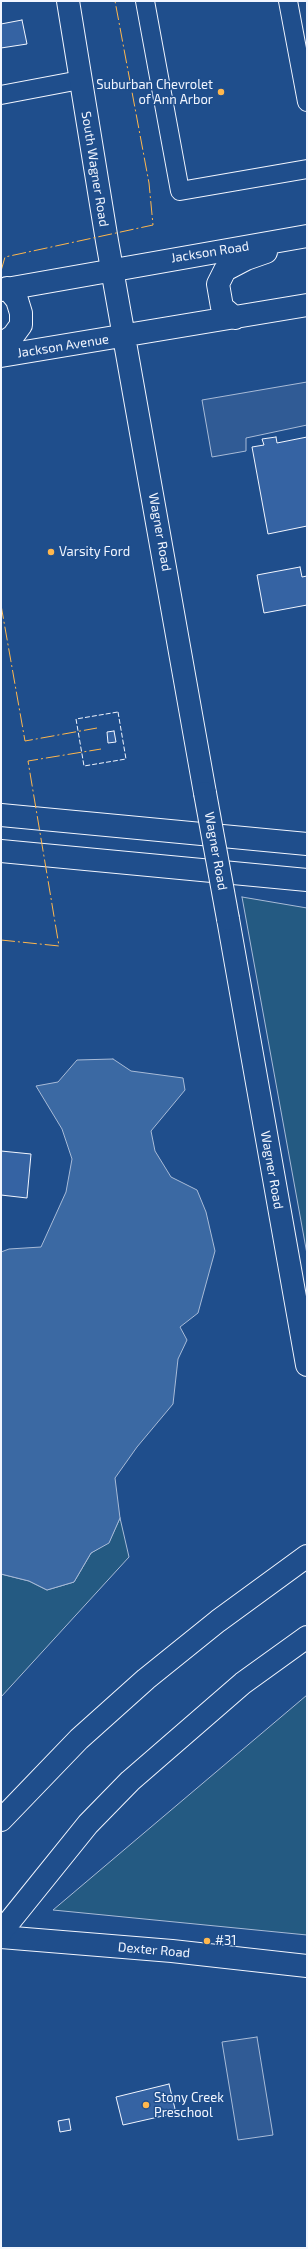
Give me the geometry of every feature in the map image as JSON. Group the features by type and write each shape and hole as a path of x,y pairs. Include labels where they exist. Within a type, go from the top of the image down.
{"main road":[{"name":"South Wagner Road","path":"68,1 80,80 125,336"},
{"name":"Jackson Road","path":"113,269 307,237"},
{"path":"235,318 222,307 218,294 218,284 225,270 246,259 307,237"},
{"path":"4,289 113,269"},
{"path":"1,344 13,336 21,325 21,313 17,300 4,289"},
{"path":"125,336 307,305"},
{"name":"Jackson Avenue","path":"1,356 125,336"},
{"name":"Wagner Road","path":"125,336 307,1365"},
{"path":"1,815 307,844"},
{"path":"1,851 307,880"},
{"path":"1,1820 80,1739 146,1679 218,1621 307,1556"},
{"path":"1,1932 88,1824 130,1781 243,1683 307,1637"},
{"name":"Dexter Road","path":"1,1937 172,1951 307,1966"}],"street":[{"path":"145,1 180,191 307,169"},
{"path":"288,1 307,102"},
{"path":"1,95 80,80"}],"shaded area":[{"path":"307,382 307,425 246,438 246,451 212,457 202,400"},
{"path":"242,897 307,908 307,1254"},
{"path":"113,1059 131,1071 183,1078 185,1090 151,1131 155,1151 171,1177 197,1190 206,1212 215,1251 198,1313 180,1327 187,1340 178,1359 173,1404 137,1447 115,1478 120,1518 109,1543 91,1553 74,1582 47,1590 29,1581 1,1574 1,1252 9,1249 41,1247 66,1192 72,1159 62,1129 36,1086 58,1082 77,1060"},
{"path":"120,1518 129,1557 1,1697 1,1574 29,1581 47,1590 74,1582 91,1553 109,1542"},
{"path":"307,1695 307,1935 53,1910"},
{"path":"257,2037 273,2135 238,2140 222,2042"}],"building":[{"path":"22,20 27,44 1,48 1,24"},
{"path":"276,437 277,443 307,437 307,526 268,534 252,447 264,445 262,439"},
{"path":"300,567 302,577 307,576 307,605 264,613 257,575"},
{"path":"114,731 116,742 108,743 107,732"},
{"path":"1,1151 31,1154 27,1198 1,1195"},
{"name":"Stony Creek Preschool","path":"169,2084 176,2113 123,2125 116,2097"},
{"path":"69,2119 71,2130 60,2132 58,2121"}],"fence":[{"path":"118,712 126,759 84,766 76,719 118,712"}],"power":[{"path":"1,271 5,257 153,225 149,183 115,1"},
{"path":"1,605 25,741 97,728"},
{"path":"1,940 59,946 28,761 101,749"}],"place":[{"name":"Suburban Chevrolet of Ann Arbor","path":"221,92"},
{"name":"Varsity Ford","path":"51,552"},
{"name":"#31","path":"207,1941"},
{"name":"Stony Creek Preschool","path":"146,2105"}]}
